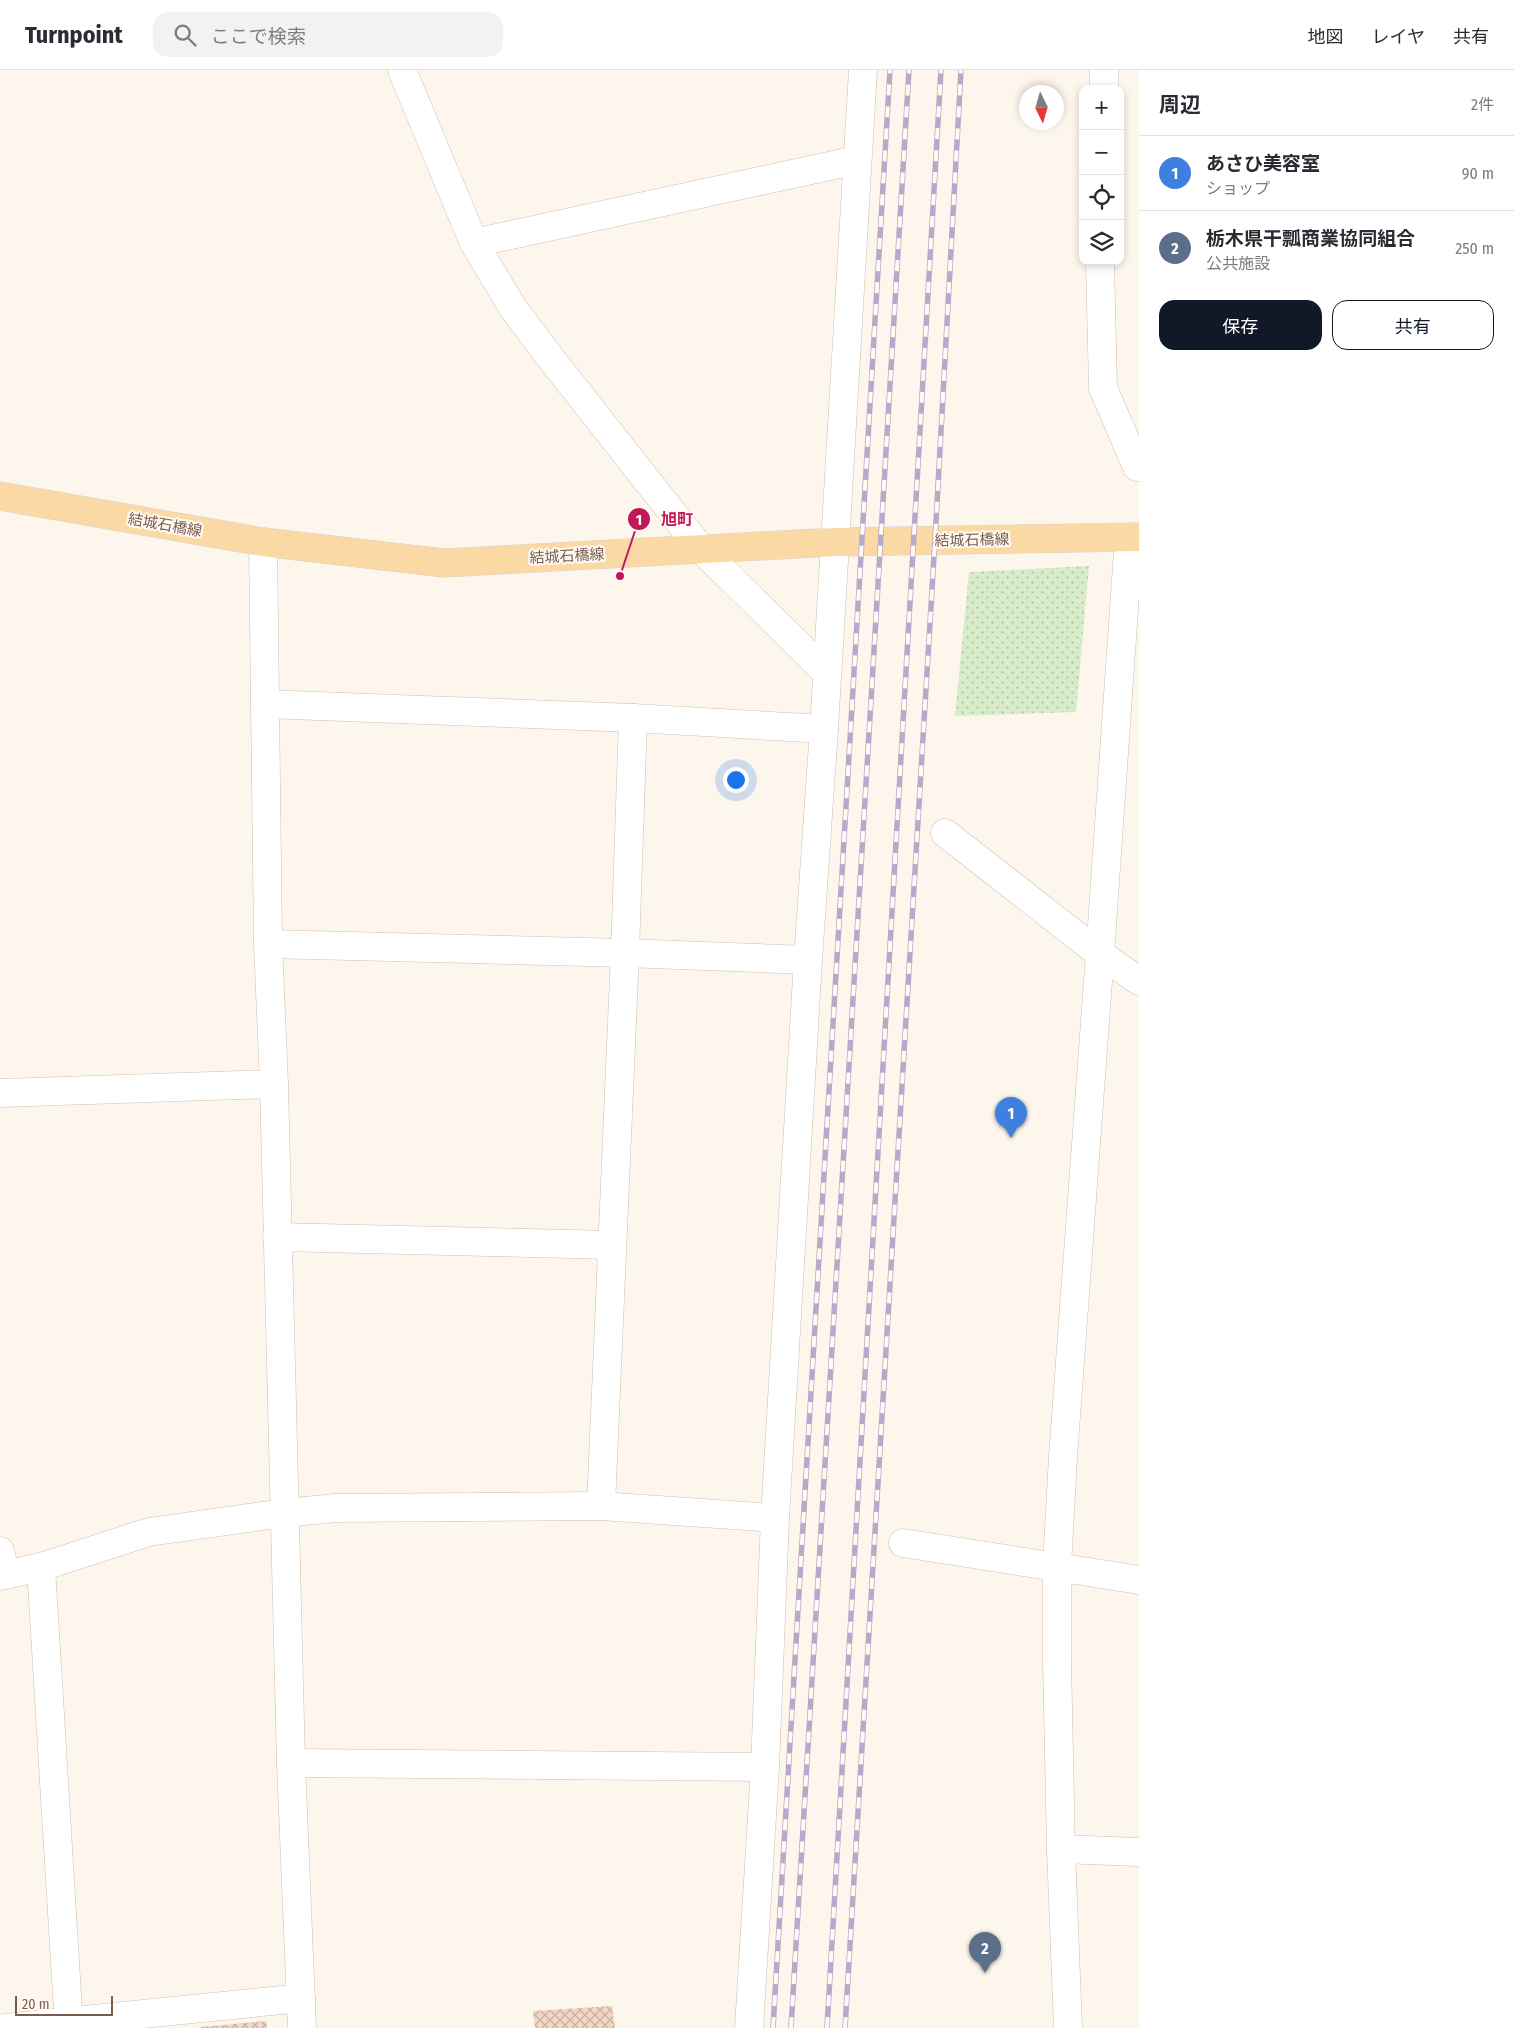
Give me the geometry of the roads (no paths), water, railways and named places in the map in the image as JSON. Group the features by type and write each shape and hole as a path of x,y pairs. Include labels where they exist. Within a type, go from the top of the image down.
{"main road":[{"name":"結城石橋線","path":"0,496 263,542 444,564 835,542 1134,537"}],"street":[{"path":"402,70 474,243 513,308 702,549 827,673"},
{"path":"749,2028 765,1767 775,1518 863,70"},
{"path":"1104,70 1104,85"},
{"path":"474,243 857,160"},
{"path":"1100,265 1103,388 1138,473"},
{"path":"1068,2028 1061,1849 1057,1566 1100,954 1134,537"},
{"path":"263,542 268,944 274,1084 291,1763 302,2028"},
{"path":"265,704 632,718 824,729"},
{"path":"601,1506 625,953 632,718"},
{"path":"945,833 1100,954 1139,981"},
{"path":"268,944 625,953 808,960"},
{"path":"0,1093 274,1084"},
{"path":"277,1237 612,1245"},
{"path":"2,1567 41,1568 149,1532 284,1513 336,1508 601,1506 775,1518"},
{"path":"903,1543 1139,1580"},
{"path":"41,1568 69,2025"},
{"path":"291,1763 765,1767"},
{"path":"1061,1849 1139,1852"},
{"path":"5,2028 69,2025 301,1998"}],"railway":[{"path":"773,2028 890,70"},
{"path":"791,2028 909,70"},
{"path":"827,2028 941,70"},
{"path":"845,2028 935,540 961,70"}],"place":[{"name":"旭町","path":"620,576"},
{"name":"あさひ美容室","path":"1011,1138"},
{"name":"栃木県干瓢商業協同組合","path":"985,1973"}]}
